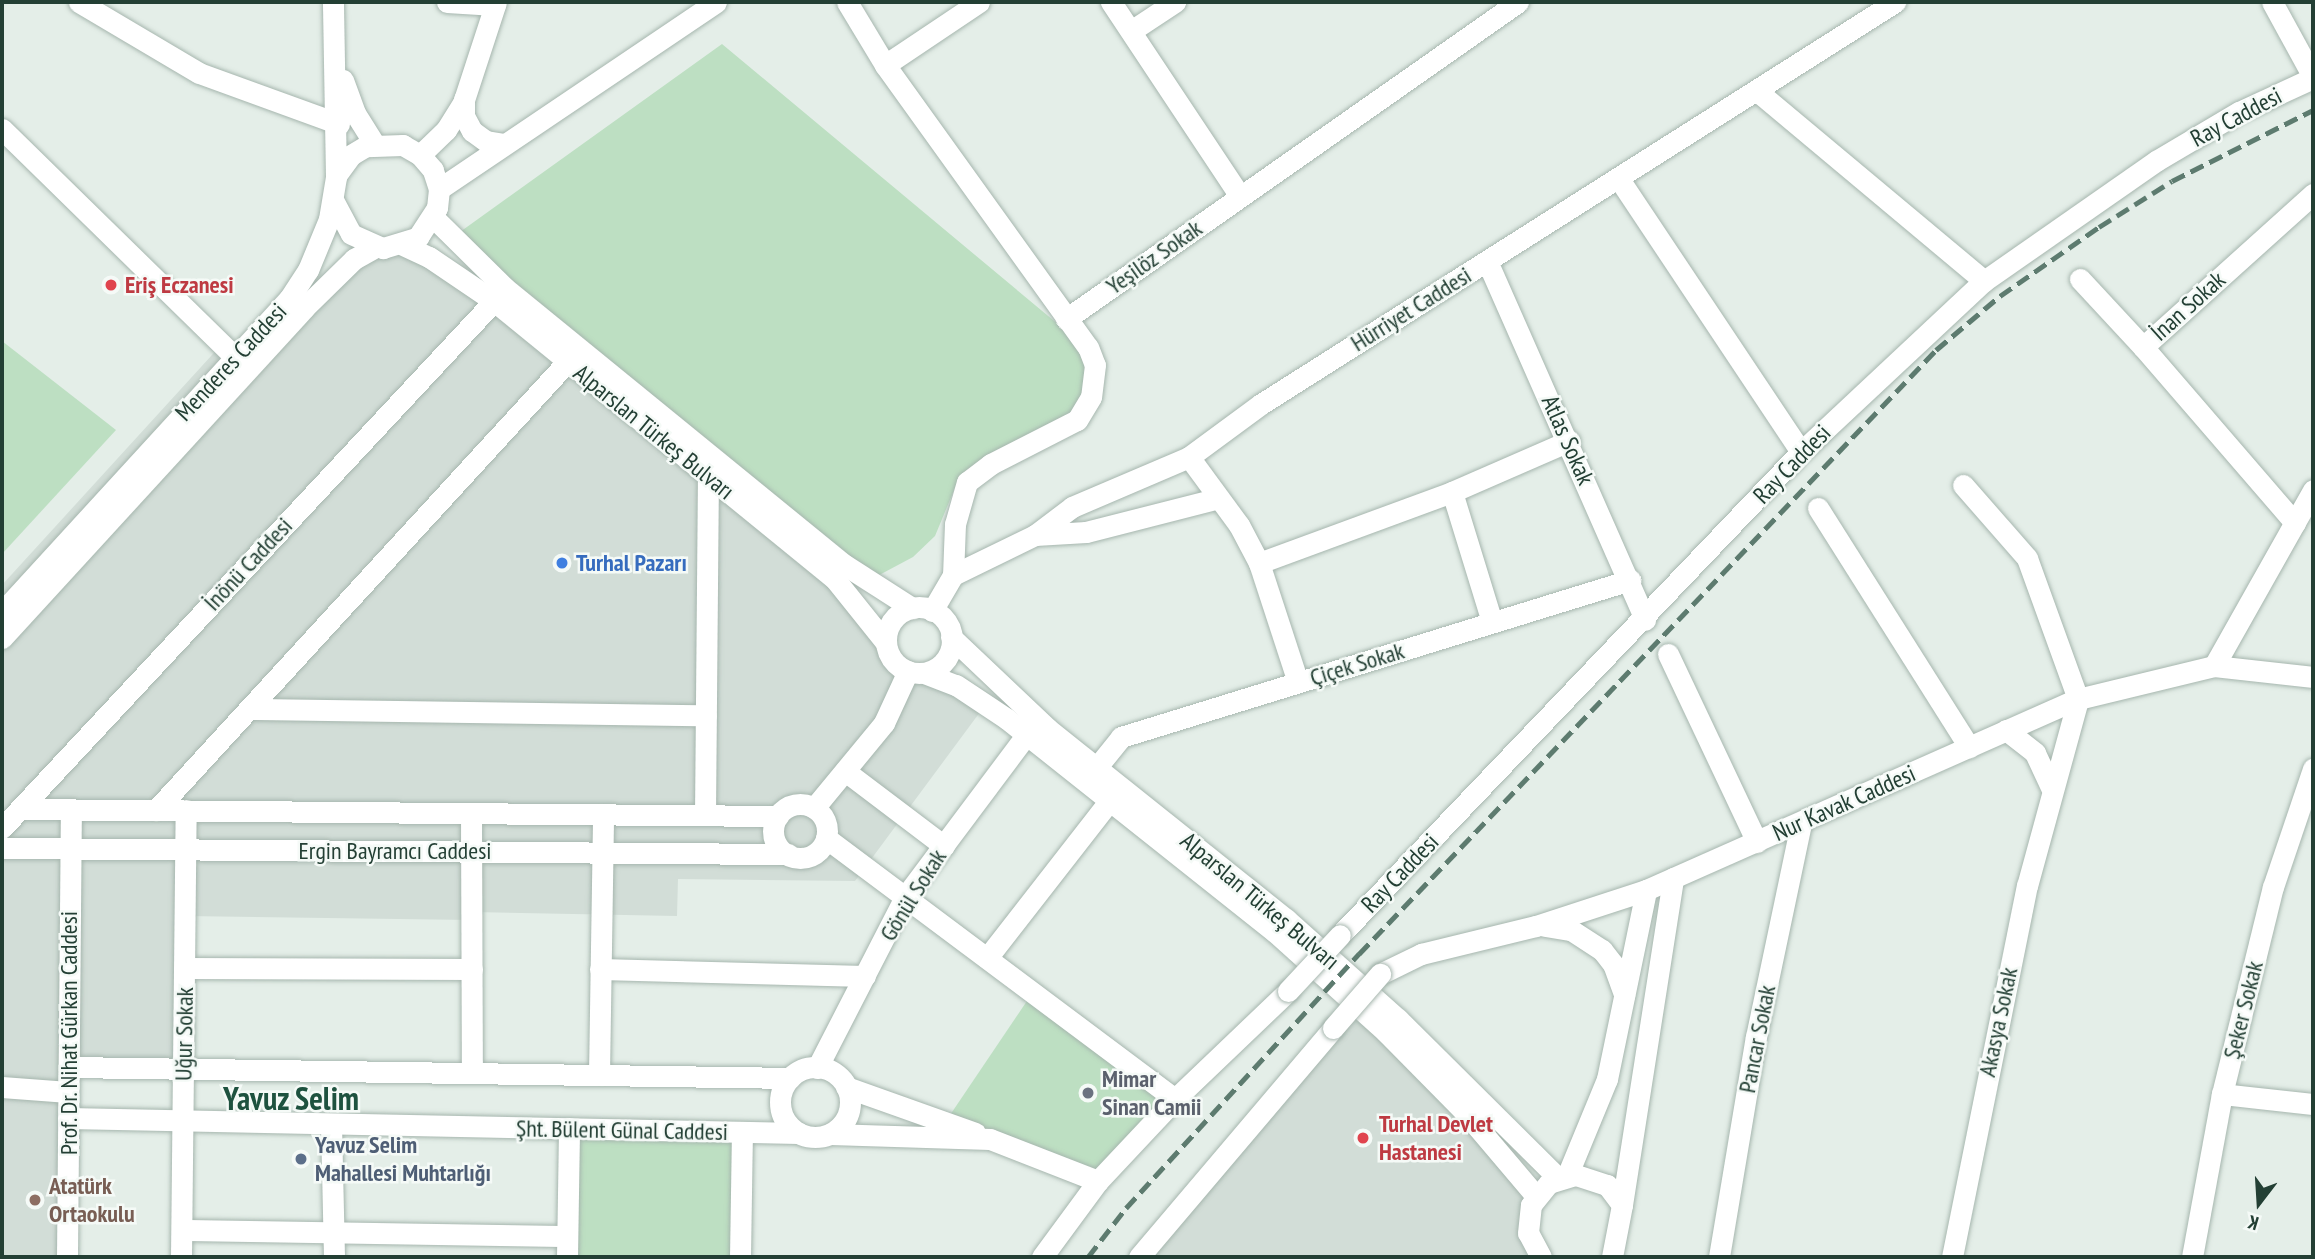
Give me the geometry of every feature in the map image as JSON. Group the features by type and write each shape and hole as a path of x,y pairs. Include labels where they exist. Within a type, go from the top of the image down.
{"street":[{"path":"79,2 199,73 339,124"},
{"name":"Menderes Caddesi","path":"2,638 241,363 308,270 333,200 336,177 339,124 333,2"},
{"path":"420,155 446,130 464,99 496,3 447,2"},
{"path":"439,189 716,2"},
{"path":"847,2 885,65 1094,360 1095,379 1087,408 1071,425 991,464 967,482 955,524 953,575 922,610 894,619 886,643 893,660 916,672"},
{"path":"885,65 979,2"},
{"path":"1111,2 1240,197"},
{"path":"1130,32 1175,2"},
{"name":"Yeşilöz Sokak","path":"1066,319 1518,2"},
{"name":"Hürriyet Caddesi","path":"953,575 1035,535 1072,507 1189,457 1261,404 1895,2"},
{"path":"2272,2 2313,77"},
{"name":"Menderes Caddesi","path":"337,56 355,113 374,144"},
{"name":"Ray Caddesi","path":"1042,1257 1098,1181 1175,1099 1288,991 1645,620 1801,452 1984,281 2156,161 2239,112 2313,77"},
{"path":"1757,91 1984,281"},
{"path":"464,99 464,116 471,131 486,141 503,144"},
{"path":"2,129 241,363"},
{"path":"333,200 344,227 376,247 403,245 424,232 434,218 439,189 433,170 420,155 394,142 374,144 351,155 336,177"},
{"path":"1619,179 1801,452"},
{"name":"İnan Sokak","path":"2295,523 2143,347 2313,194"},
{"name":"Alparslan Türkeş Bulvarı","path":"434,218 505,288 845,565 922,610"},
{"name":"Alparslan Türkeş Bulvarı","path":"403,245 494,301 834,578 886,643"},
{"name":"Menderes Caddesi","path":"2,612 241,363 343,269 376,247"},
{"name":"Atlas Sokak","path":"1487,261 1569,441 1645,620"},
{"path":"2080,279 2143,347"},
{"name":"İnönü Caddesi","path":"7,819 494,301"},
{"path":"156,810 568,361"},
{"path":"1259,563 1452,492 1569,441"},
{"path":"1189,457 1219,498 1259,563 1298,682"},
{"path":"705,815 708,476"},
{"path":"1963,485 2027,558 2078,699"},
{"path":"2214,666 2313,490"},
{"path":"1452,492 1492,622"},
{"path":"1035,535 1086,532 1219,498"},
{"path":"1818,508 1969,747"},
{"name":"Çiçek Sokak","path":"1097,767 1121,737 1630,580"},
{"path":"814,808 884,723 916,672 946,658 951,637 945,622 922,610"},
{"name":"Alparslan Türkeş Bulvarı","path":"951,637 996,684 1306,937 1398,1019 1562,1177"},
{"path":"1668,654 1757,842"},
{"name":"Nur Kavak Caddesi","path":"1354,1003 1380,974 1421,954 1536,926 1646,890 2078,699 2214,666 2313,677"},
{"name":"Alparslan Türkeş Bulvarı","path":"916,672 956,685 1027,734 1275,932 1354,1003 1463,1110 1536,1196"},
{"name":"Akasya Sokak","path":"1952,1257 2005,988 2051,788 2078,699"},
{"path":"249,709 706,715"},
{"path":"2006,730 2035,753 2051,788"},
{"name":"Gönül Sokak","path":"817,1068 905,897 1027,734"},
{"name":"Şeker Sokak","path":"2192,1257 2222,1094 2273,887 2313,769"},
{"path":"845,771 944,846"},
{"path":"987,958 1110,800"},
{"path":"795,805 814,808 824,819 826,838 812,855 788,854 774,838 778,816 795,805"},
{"name":"Ergin Bayramcı Caddesi","path":"7,819 71,809 778,816"},
{"name":"Prof. Dr. Nihat Gürkan Caddesi","path":"67,1257 71,809"},
{"name":"Uğur Sokak","path":"181,1257 186,810"},
{"path":"471,813 472,1073"},
{"path":"599,1075 603,814"},
{"name":"Pancar Sokak","path":"1719,1257 1756,1037 1801,823"},
{"path":"826,838 1175,1099"},
{"name":"Ergin Bayramcı Caddesi","path":"2,848 788,854"},
{"path":"1614,1256 1673,878"},
{"path":"1541,1257 1528,1233 1528,1214 1536,1196 1562,1177 1603,1091 1646,890"},
{"path":"1536,926 1571,930 1602,950 1617,972 1625,998"},
{"path":"184,968 472,969"},
{"path":"600,969 865,976"},
{"path":"1139,1257 1354,1003"},
{"path":"69,1067 790,1078 817,1068 831,1072 846,1087 1098,1181"},
{"path":"790,1078 782,1090 781,1111 799,1133 811,1137 830,1134 990,1139"},
{"path":"2,1087 68,1092"},
{"path":"830,1134 848,1114 846,1087"},
{"path":"2222,1094 2313,1104"},
{"name":"Şht. Bülent Günal Caddesi","path":"68,1118 799,1133"},
{"path":"331,1124 334,1257"},
{"path":"182,1230 333,1232 567,1247 569,1129"},
{"path":"740,1257 742,1132"},
{"path":"1562,1177 1600,1181 1622,1205"}],"shaded area":[{"path":"407,246 834,578 899,667 986,704 855,881 678,879 677,916 472,912 471,920 185,916 183,1068 69,1067 67,1257 2,1257 2,585 222,344 235,358 343,269"},
{"name":"Turhal Devlet Hastanesi","path":"1354,1003 1386,1032 1531,1205 1541,1257 1139,1257"}],"green space":[{"path":"722,44 1059,325 1082,350 1089,372 1076,410 959,478 935,536 913,557 868,581 453,237"},
{"path":"2,341 116,430 2,554"},
{"path":"1033,992 1175,1099 1098,1181 946,1121"},
{"path":"569,1128 742,1131 740,1257 567,1257"}],"railway":[{"path":"1088,1257 1126,1208 1359,954 1936,350 2000,296 2099,227 2172,181 2313,110"}],"place":[{"name":"Eriş Eczanesi","path":"111,285"},
{"name":"Turhal Pazarı","path":"562,563"},
{"name":"Mimar Sinan Camii","path":"1088,1093"},
{"name":"Turhal Devlet Hastanesi","path":"1363,1138"},
{"name":"Yavuz Selim Mahallesi Muhtarlığı","path":"301,1159"},
{"name":"Atatürk Ortaokulu","path":"35,1200"}],"district":[{"name":"Yavuz Selim","path":"291,1098"}]}
